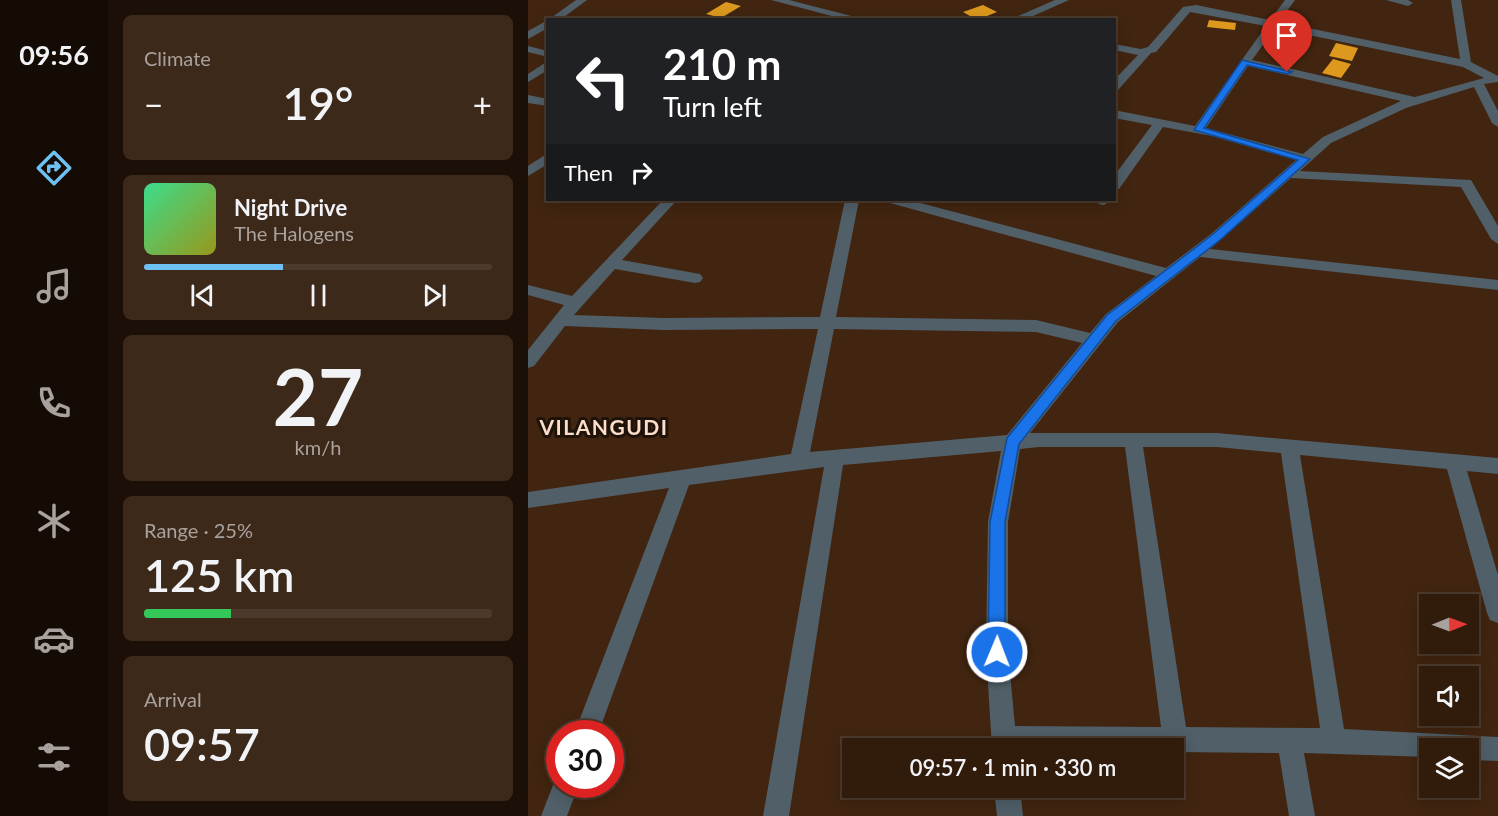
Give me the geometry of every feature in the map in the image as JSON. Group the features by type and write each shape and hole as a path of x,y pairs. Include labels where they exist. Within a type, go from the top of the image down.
{"street":[{"path":"556,18 582,0"},
{"path":"776,0 853,18"},
{"path":"1019,18 1064,0"},
{"path":"1198,130 1290,0"},
{"path":"1391,0 1408,3"},
{"path":"1456,0 1466,64"},
{"path":"1116,47 1152,50 1187,9 1190,9 1466,64 1497,79"},
{"path":"528,36 546,24"},
{"path":"528,49 546,54"},
{"path":"1116,86 1147,51"},
{"path":"1245,62 1415,101"},
{"path":"528,78 546,65"},
{"path":"1004,738 997,652 998,522 1012,442 1112,318 1196,252 1327,140 1415,101 1477,82 1497,79"},
{"path":"1477,82 1498,123"},
{"path":"528,99 546,103"},
{"path":"1116,114 1198,130 1305,159"},
{"path":"1116,183 1160,123"},
{"path":"528,172 546,158"},
{"path":"1288,174 1466,183 1498,239"},
{"path":"528,362 575,302 669,201"},
{"path":"799,460 852,201"},
{"path":"899,201 1169,274"},
{"path":"1196,252 1498,285"},
{"path":"611,263 695,278"},
{"path":"528,290 575,302"},
{"path":"562,320 663,324 827,322 1036,326 1094,340"},
{"path":"1133,440 1175,738"},
{"path":"528,500 799,460 1012,442 1217,440 1498,466"},
{"path":"1289,447 1334,740"},
{"path":"776,816 835,457"},
{"path":"1455,462 1498,613"},
{"path":"590,720 682,478"},
{"path":"1184,739 1334,740 1498,749"},
{"path":"1289,740 1302,816"},
{"path":"554,816 561,798"},
{"path":"1008,798 1010,816"}],"building":[{"path":"726,2 741,6 721,18 706,14"},
{"path":"983,5 997,12 982,18 974,18 963,12"},
{"path":"1209,20 1236,23 1235,30 1207,27"},
{"path":"1336,43 1358,48 1352,61 1329,56"},
{"path":"1333,59 1351,64 1341,78 1322,73"}],"district":[{"name":"VILANGUDI","path":"604,428"}],"route":[{"path":"997,652 998,522 1012,442 1112,318 1216,237 1305,159 1198,130 1245,62 1287,72"}]}
